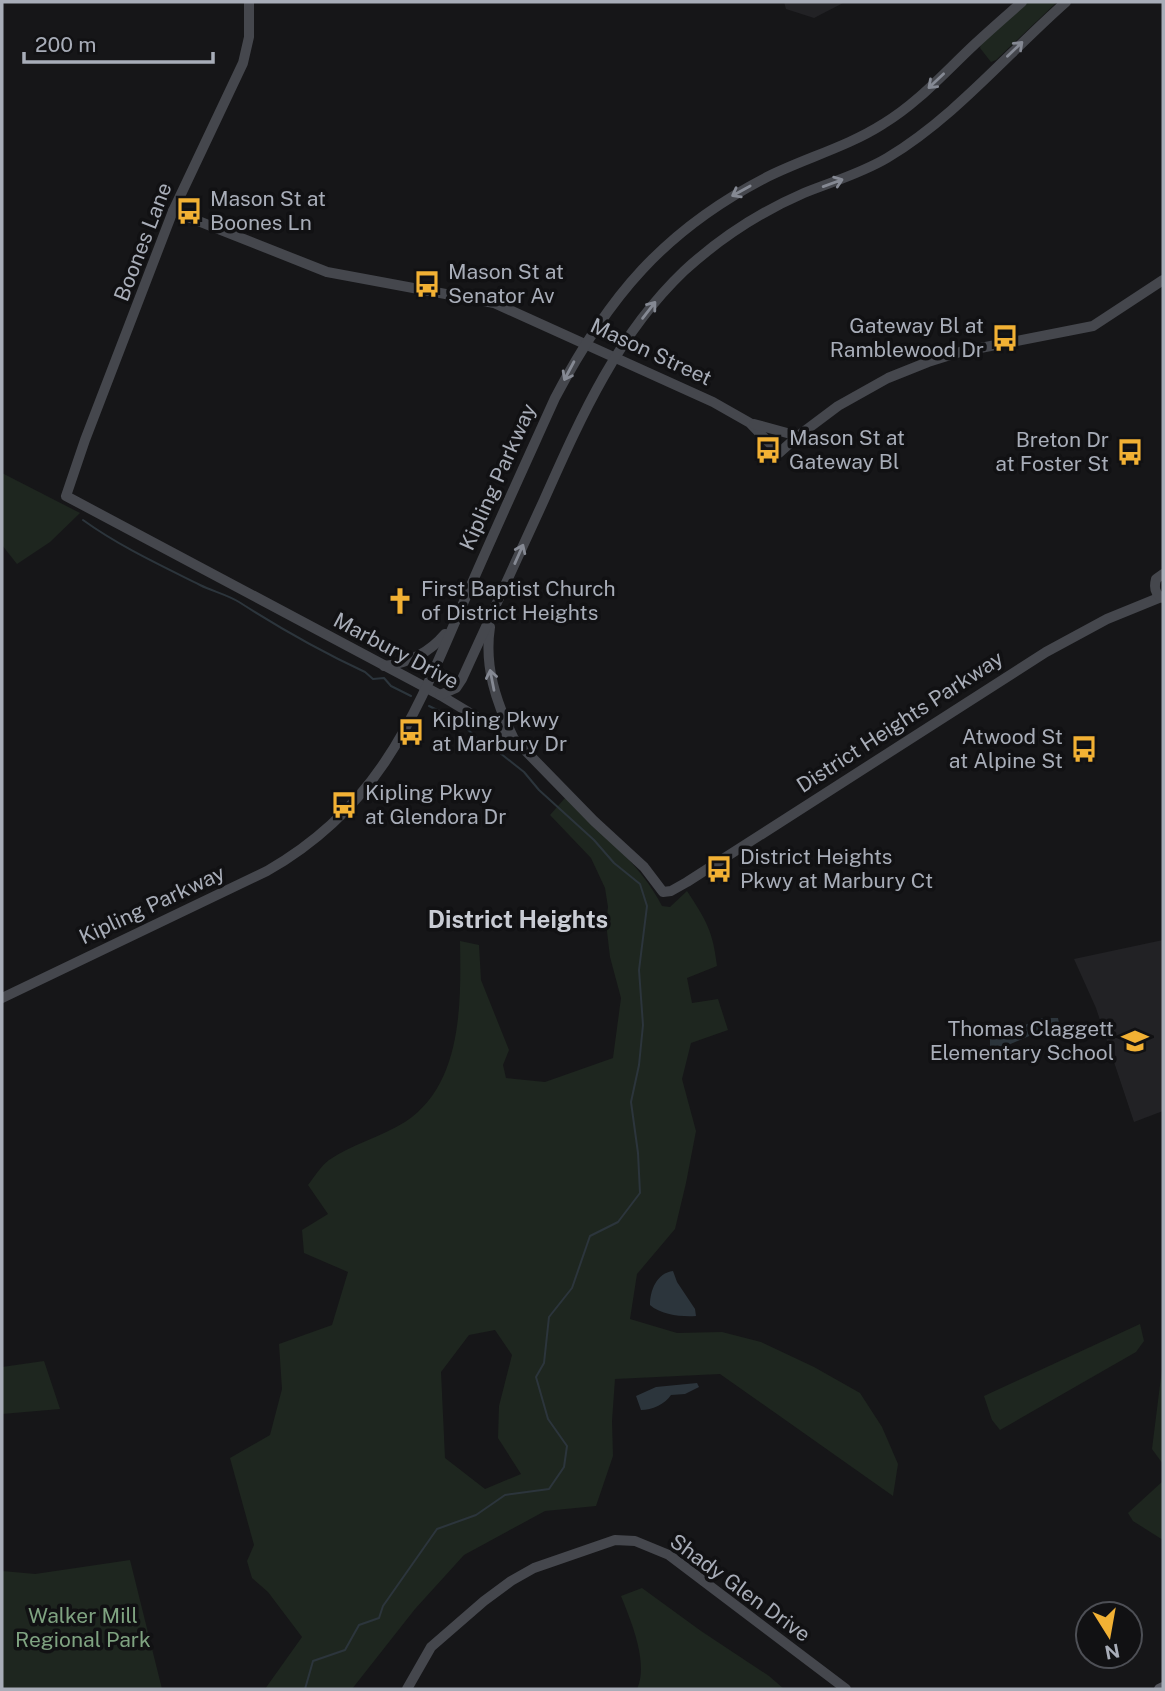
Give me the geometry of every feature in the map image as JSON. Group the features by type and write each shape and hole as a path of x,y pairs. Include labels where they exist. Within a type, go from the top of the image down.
{"street":[{"name":"Boones Lane","path":"66,496 173,211 243,63 249,37 249,2"},
{"name":"Kipling Parkway","path":"2,998 267,871 306,846 341,817 378,774 419,703 555,398 586,344 619,296 652,257 732,196 767,177 843,145 886,122 927,90 1022,2"},
{"path":"440,695 450,692 458,685 586,406 614,357 657,300 685,271 751,220 782,203 860,172 909,145 1066,2"},
{"name":"Mason Street","path":"173,211 327,272 494,303 713,402 750,423 779,453 798,436"},
{"path":"750,423 798,436 857,394 901,373 960,352 1093,326 1163,280"},
{"name":"Marbury Drive","path":"66,496 440,695 515,740 594,821 644,867 658,887 667,892"},
{"path":"1162,598 1154,585 1156,579 1163,574"},
{"name":"District Heights Parkway","path":"667,892 1035,658 1107,618 1162,598"},
{"path":"492,615 488,642 491,674 497,701 515,740"},
{"path":"384,666 402,663 425,653 437,644 453,625"},
{"name":"Shady Glen Drive","path":"407,1689 431,1647 511,1581 525,1572 615,1541 635,1541 669,1555 846,1689"}],"shaded area":[{"path":"784,2 845,2 814,18 786,9"},
{"name":"Thomas Claggett Elementary School","path":"1163,940 1163,1111 1134,1122 1096,1008 1074,959"},
{"path":"1041,1018 1058,1018 1059,1023 990,1053 990,1032 1016,1029"},
{"path":"673,1271 695,1309 696,1316 672,1315 650,1305 656,1283 667,1272"},
{"path":"697,1383 699,1387 685,1394 671,1395 662,1404 649,1409 641,1410 636,1396 656,1387"}],"green space":[{"path":"1026,2 1057,2 991,62 980,48 981,44"},
{"path":"2,473 80,513 50,542 17,564 2,545"},
{"path":"565,798 631,862 662,906 670,907 687,891 708,926 717,966 687,978 692,1003 718,999 728,1030 691,1043 682,1079 696,1131 686,1183 675,1229 637,1274 630,1319 677,1333 722,1332 761,1342 860,1393 882,1427 898,1464 893,1496 720,1374 615,1379 613,1456 596,1506 545,1511 464,1555 415,1609 352,1689 265,1689 302,1637 268,1592 252,1578 247,1561 254,1545 230,1458 270,1435 282,1389 279,1344 332,1325 348,1272 304,1253 302,1230 328,1214 308,1185 329,1160 405,1122 424,1106 438,1086 455,1040 460,990 460,941 479,945 481,980 509,1050 503,1065 506,1078 545,1082 613,1058 621,998 610,957 605,888 591,858 550,815","holes":["495,1330 512,1355 499,1406 498,1438 521,1474 485,1489 445,1458 441,1372 469,1335"]},
{"path":"1140,1324 1144,1341 1136,1352 1000,1430 992,1420 984,1396"},
{"path":"44,1361 60,1409 2,1414 2,1367"},
{"path":"1162,1369 1163,1371 1163,1464 1152,1449"},
{"path":"1163,1481 1163,1540 1133,1521 1128,1513"},
{"name":"Walker Mill Regional Park","path":"130,1560 162,1689 2,1689 2,1571 35,1574"},
{"path":"642,1588 784,1689 637,1689 640,1679 640,1655 621,1596"}],"waterway":[{"path":"83,520 140,555 235,600 300,639 365,672 373,679 384,678 391,686 411,696"},
{"path":"305,1689 313,1661 345,1650 359,1625 379,1618 383,1606 437,1529 476,1515 505,1495 549,1489 564,1467 567,1446 548,1419 536,1377 544,1363 549,1317 572,1288 590,1236 618,1222 640,1193 631,1102 639,1065 643,1025 639,970 647,906 640,884 614,863 524,772 500,753 486,747 458,720 429,706"}],"place":[{"name":"Mason St at Boones Ln","path":"189,211"},
{"name":"Mason St at Senator Av","path":"427,284"},
{"name":"Gateway Bl at Ramblewood Dr","path":"1005,338"},
{"name":"Mason St at Gateway Bl","path":"768,450"},
{"name":"Breton Dr at Foster St","path":"1130,452"},
{"name":"First Baptist Church of District Heights","path":"400,601"},
{"name":"Kipling Pkwy at Marbury Dr","path":"411,732"},
{"name":"Atwood St at Alpine St","path":"1084,749"},
{"name":"Kipling Pkwy at Glendora Dr","path":"344,805"},
{"name":"District Heights Pkwy at Marbury Ct","path":"719,869"},
{"name":"Thomas Claggett Elementary School","path":"1135,1041"}],"district":[{"name":"District Heights","path":"518,920"}]}
